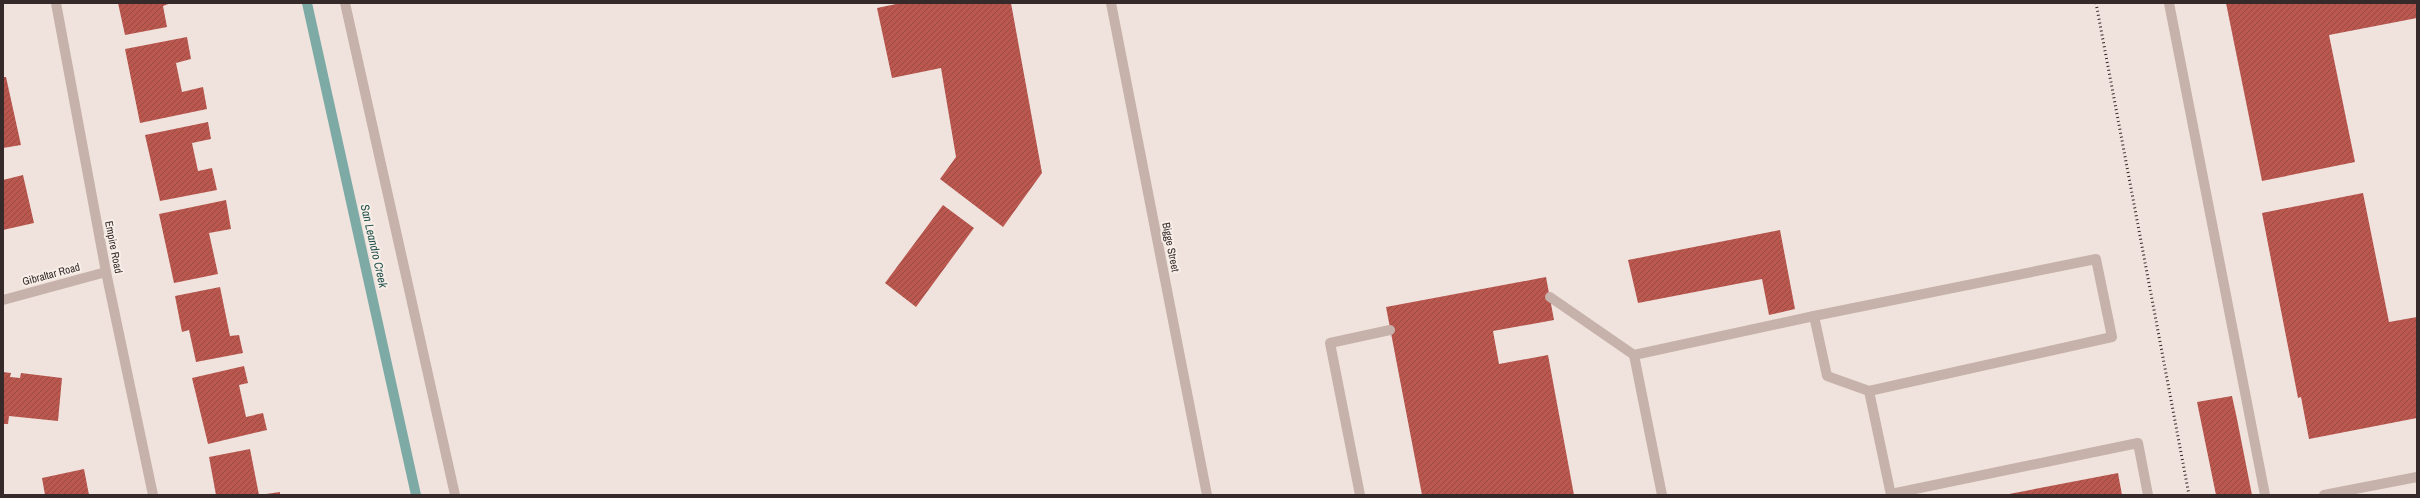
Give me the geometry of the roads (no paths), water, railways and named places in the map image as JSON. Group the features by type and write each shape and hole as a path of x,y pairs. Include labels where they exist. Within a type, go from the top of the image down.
{"street":[{"name":"Empire Road","path":"56,3 106,272 153,495"},
{"path":"345,3 455,495"},
{"name":"Bigge Street","path":"1111,3 1207,495"},
{"path":"2169,3 2265,495"},
{"path":"1634,355 1814,316 2096,259 2112,337 1869,391 1827,376 1814,316"},
{"name":"Gibraltar Road","path":"3,300 106,272"},
{"path":"1550,297 1634,355 1662,495"},
{"path":"1360,495 1330,343 1390,330"},
{"path":"1869,391 1891,495 2138,443 2148,495"},
{"path":"2324,495 2417,476"}],"waterway":[{"name":"San Leandro Creek","path":"307,3 416,495"}],"railway":[{"path":"2096,3 2189,495"}]}
